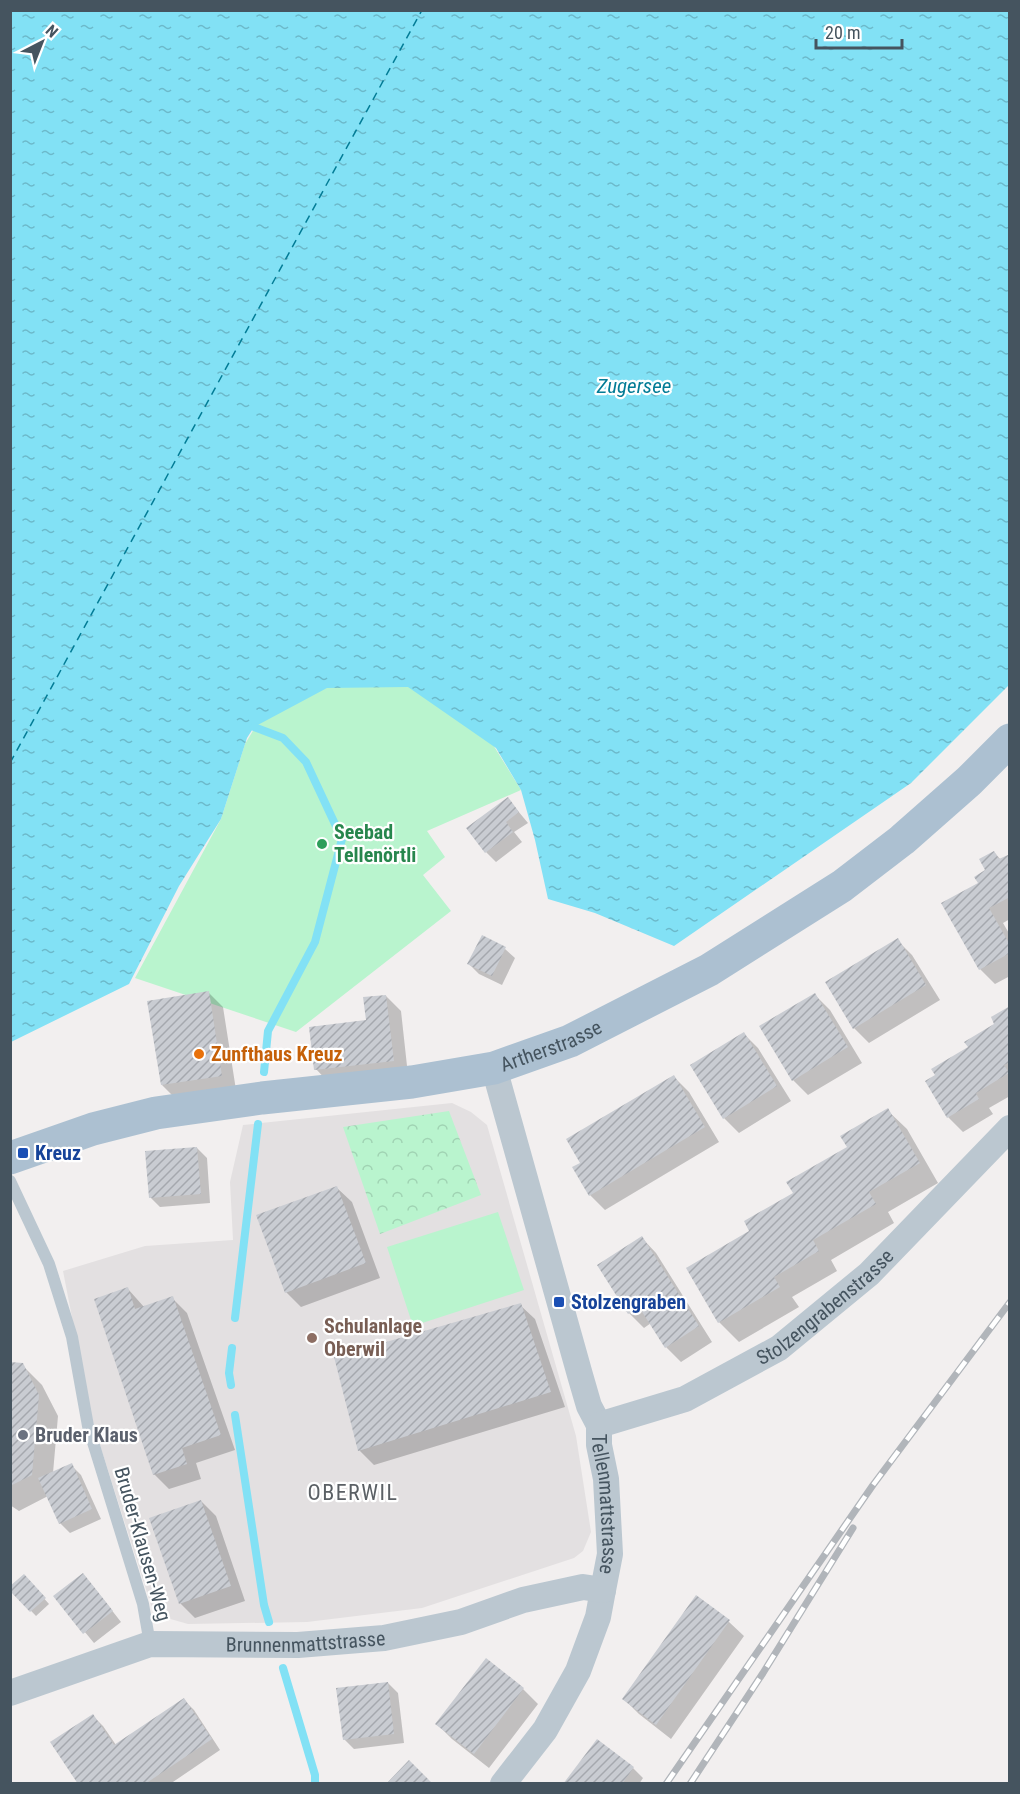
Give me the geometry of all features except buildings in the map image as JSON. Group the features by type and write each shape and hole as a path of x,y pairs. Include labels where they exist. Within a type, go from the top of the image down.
{"main road":[{"name":"Artherstrasse","path":"10,1158 93,1129 156,1113 262,1098 412,1082 494,1068 551,1049 709,970 842,886 902,840 969,781 1010,740"}],"street":[{"name":"Tellenmattstrasse","path":"494,1068 589,1406 599,1425 599,1445 606,1479 610,1554 598,1617 578,1671 546,1730 503,1784"},
{"name":"Stolzengrabenstrasse","path":"599,1425 686,1399 779,1348 869,1274 1010,1128"},
{"name":"Brunnenmattstrasse","path":"10,1693 150,1644 298,1645 384,1638 460,1622 523,1600 583,1587 603,1590"}],"lane":[{"name":"Bruder-Klausen-Weg","path":"10,1181 49,1264 68,1326 88,1426 143,1604 150,1644"}],"shaded area":[{"name":"Schulanlage Oberwil","path":"452,1103 471,1112 487,1125 576,1436 591,1532 583,1551 574,1558 422,1608 307,1622 188,1624 160,1616 151,1605 92,1420 63,1271 145,1246 233,1240 230,1182 243,1125"}],"green space":[{"name":"Seebad Tellenörtli","path":"437,654 521,790 427,831 445,857 423,875 451,911 296,1032 135,978 221,819 245,744 268,706"},
{"path":"449,1111 481,1195 380,1234 343,1127"},
{"path":"498,1212 524,1290 413,1326 387,1247"}],"water":[{"name":"Zugersee","path":"11,10 1009,11 1009,685 911,783 674,946 595,913 548,899 521,790 496,748 408,687 327,688 254,727 247,738 221,819 179,886 129,984 11,1042"}],"waterway":[{"path":"254,727 283,738 306,762 342,839 315,942 268,1031 264,1072"},
{"path":"235,1318 258,1124"},
{"path":"231,1385 229,1373 232,1348"},
{"path":"235,1415 264,1605 269,1622"},
{"path":"283,1668 315,1775 315,1784"}],"ferry route":[{"path":"10,763 422,10"}],"railway":[{"path":"666,1784 873,1485 1010,1302"},
{"path":"690,1784 763,1673 853,1528"}],"place":[{"name":"Seebad Tellenörtli","path":"322,844"},
{"name":"Zunfthaus Kreuz","path":"199,1054"},
{"name":"Kreuz","path":"23,1153"},
{"name":"Stolzengraben","path":"559,1302"},
{"name":"Schulanlage Oberwil","path":"312,1338"},
{"name":"Bruder Klaus","path":"23,1435"}],"district":[{"name":"OBERWIL","path":"353,1492"}]}
